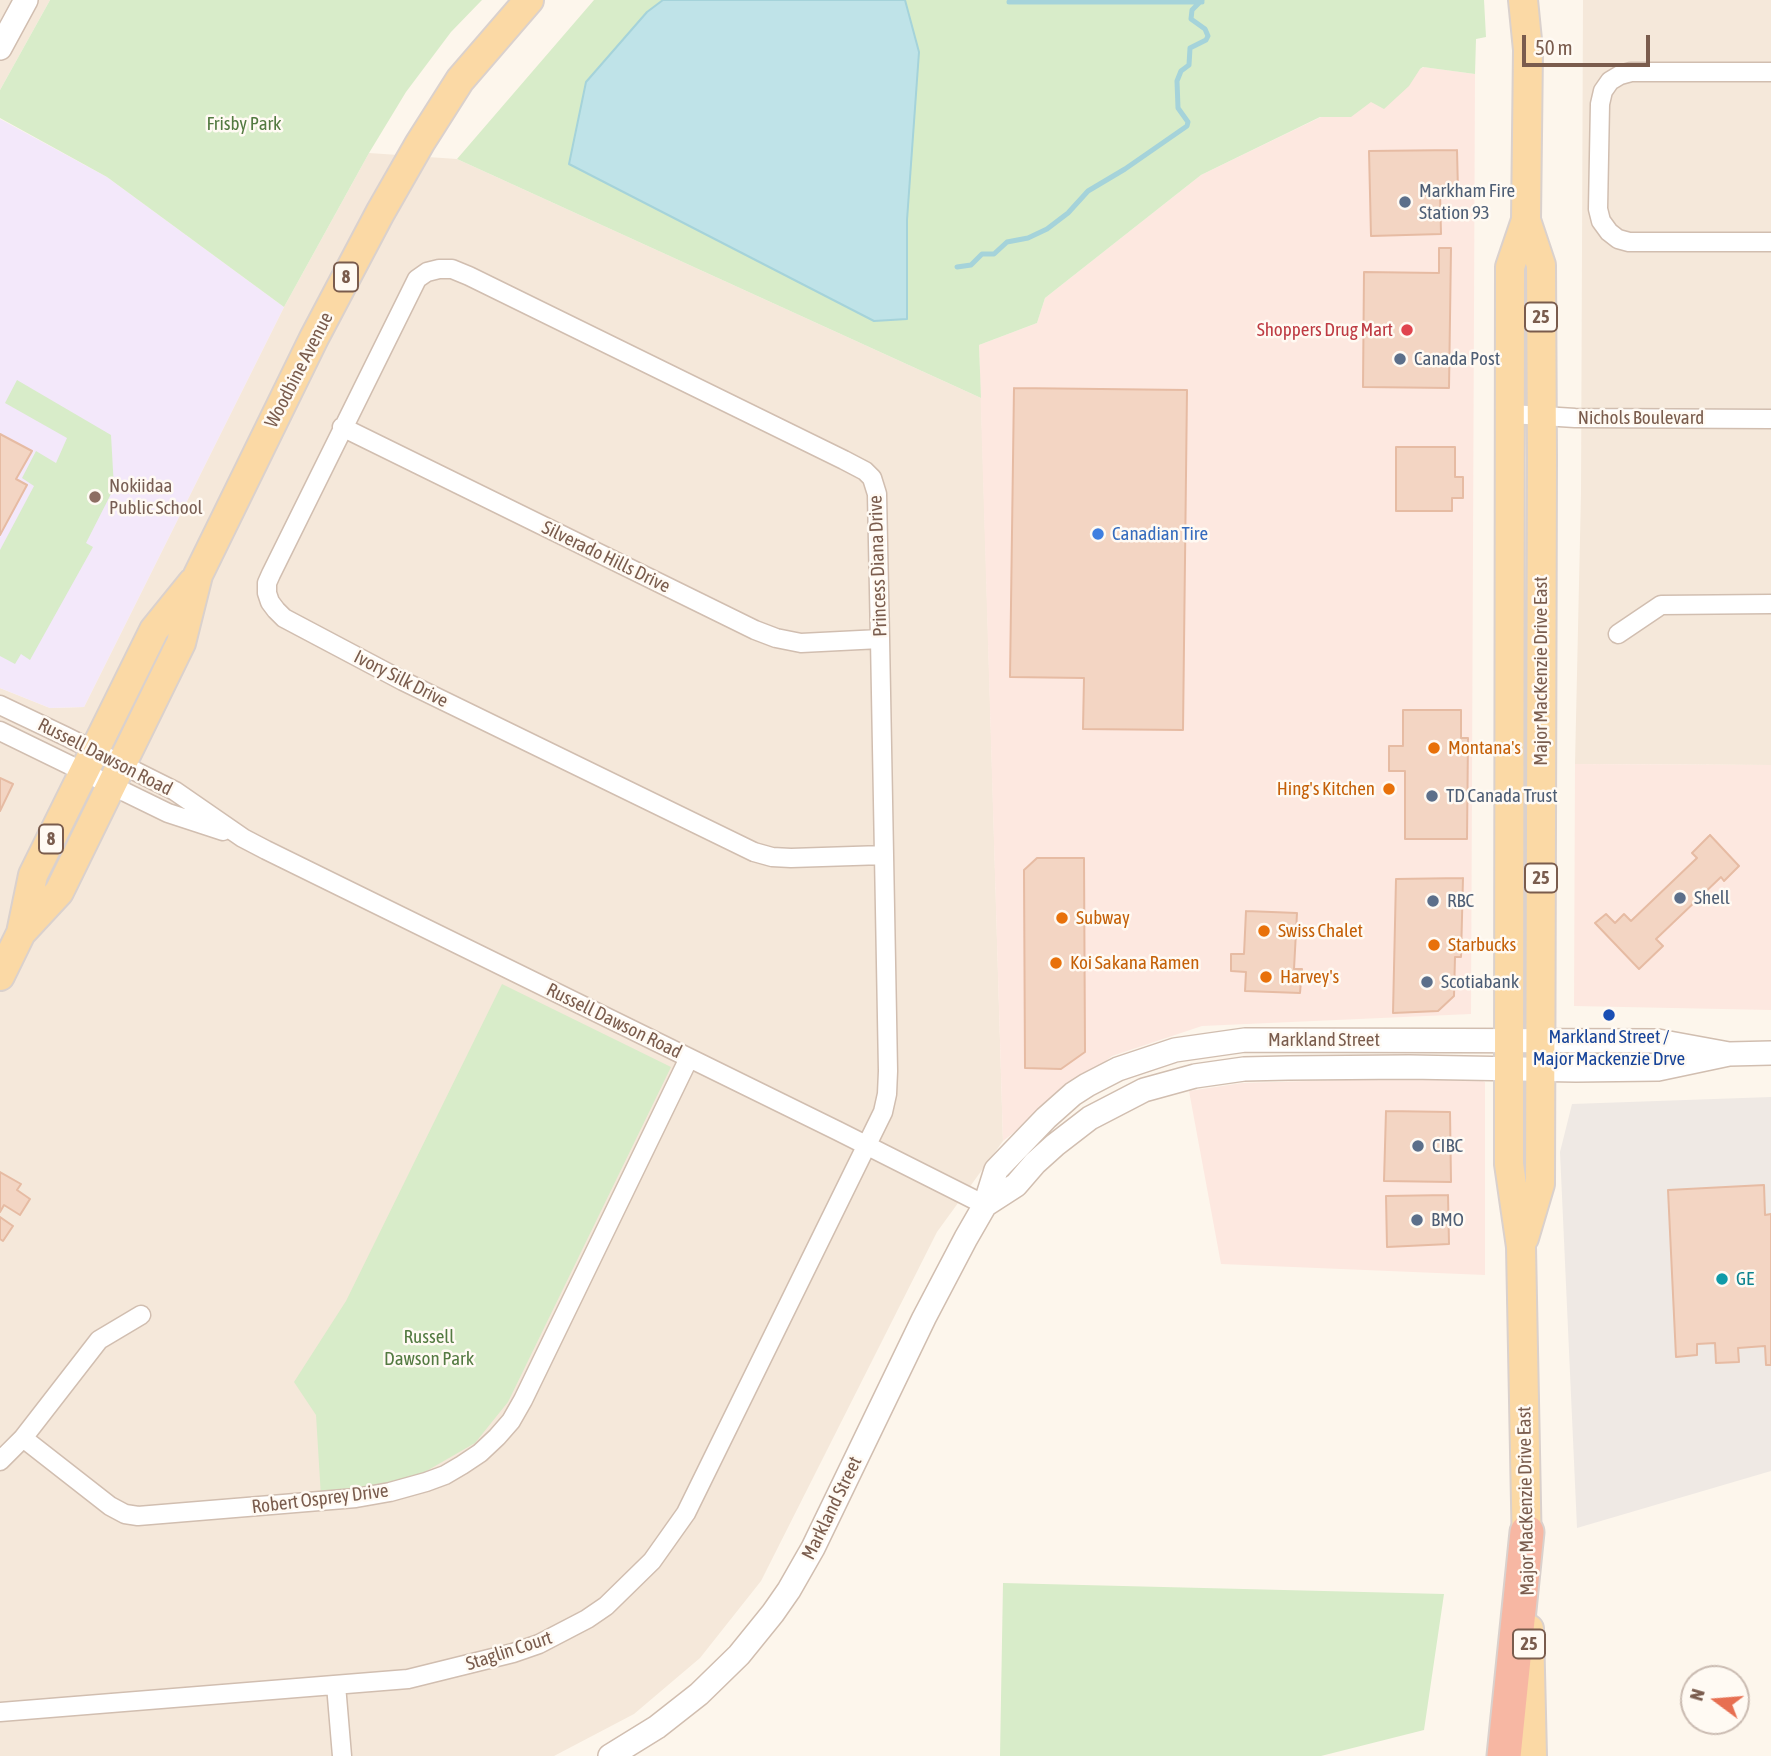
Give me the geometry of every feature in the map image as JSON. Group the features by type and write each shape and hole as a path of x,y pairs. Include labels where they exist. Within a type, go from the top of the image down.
{"highway":[{"path":"1504,1756 1527,1532"}],"main road":[{"name":"Woodbine Avenue","path":"21,933 59,892 181,643 198,575 314,338 374,225 420,143 460,80 529,0"},
{"name":"Major MacKenzie Drive East","path":"1521,1247 1540,1184 1542,416 1541,265 1527,220 1528,50 1523,0"},
{"name":"Major MacKenzie Drive East","path":"1527,220 1510,267 1509,1164 1521,1247 1532,1756"},
{"name":"Woodbine Avenue","path":"0,976 21,933 33,875 154,629 198,575"}],"street":[{"path":"0,48 26,0"},
{"path":"1771,72 1631,72 1609,81 1600,104 1598,209 1601,221 1609,232 1618,239 1629,242 1771,242"},
{"name":"Princess Diana Drive","path":"427,272 452,269 469,276 865,471 873,478 877,494 887,1094 883,1112 867,1146"},
{"name":"Ivory Silk Drive","path":"427,272 417,279 411,290 278,558 267,583 270,602 284,618 403,681 754,852 772,857 792,858 884,855"},
{"name":"Nichols Boulevard","path":"1511,414 1576,418 1771,419"},
{"name":"Silverado Hills Drive","path":"342,427 744,625 776,638 801,643 880,639"},
{"path":"1618,634 1661,605 1771,604"},
{"name":"Russell Dawson Road","path":"0,705 116,775 175,791 243,838 985,1205"},
{"name":"Russell Dawson Road","path":"0,731 89,761"},
{"name":"Markland Street","path":"611,1756 657,1727 699,1694 739,1655 773,1613 813,1548 924,1318 985,1205 996,1170 1029,1133 1059,1105 1087,1085 1118,1069 1149,1058 1188,1047 1245,1040 1658,1041 1729,1054"},
{"name":"Markland Street","path":"985,1205 1016,1185 1035,1163 1090,1118 1143,1090 1211,1073 1244,1069 1409,1067 1658,1069 1729,1054 1771,1053"},
{"name":"Robert Osprey Drive","path":"23,1438 110,1506 125,1514 138,1516 356,1498 390,1492 445,1475 480,1453 497,1437 523,1400 689,1058"},
{"name":"Staglin Court","path":"0,1712 408,1679 513,1653 539,1644 587,1619 629,1586 674,1533 697,1494 867,1146"},
{"path":"0,1461 23,1438 99,1340 141,1315"},
{"path":"336,1685 342,1756"}],"shaded area":[{"path":"0,0 50,0 0,90"},
{"path":"1583,0 1771,0 1771,765 1575,764 1581,493"},
{"path":"1424,67 1475,74 1471,1014 1202,1026 1112,1056 1003,1141 979,345 1037,323 1045,298 1201,175"},
{"name":"Nokiidaa Public School","path":"0,119 107,177 284,307 84,707 50,708 0,688"},
{"path":"369,153 457,159 981,398 1003,1141 937,1232 761,1581 700,1658 634,1714 554,1756 0,1756 0,688 50,708 84,707 284,307"},
{"path":"1575,764 1771,765 1771,1010 1574,1006"},
{"path":"1473,1076 1485,1082 1485,1275 1221,1264 1189,1091 1242,1083"},
{"path":"1771,1097 1771,1471 1577,1528 1560,1152 1572,1104"}],"green space":[{"name":"Frisby Park","path":"50,0 482,0 451,32 406,92 284,307 107,177 0,118 0,90"},
{"path":"594,0 1484,0 1486,37 1476,39 1475,74 1423,67 1409,86 1384,109 1371,102 1351,117 1320,117 1201,175 1045,298 1037,323 979,345 981,398 457,159"},
{"path":"17,380 111,435 114,488 86,543 93,547 30,660 21,654 15,664 0,656 0,550 34,486 22,478 36,451 56,463 67,438 5,403"},
{"name":"Russell Dawson Park","path":"502,984 671,1067 508,1402 475,1443 423,1473 362,1491 321,1497 316,1415 294,1382 346,1301"},
{"path":"1003,1583 1444,1594 1424,1730 1321,1756 1000,1756"}],"water":[{"path":"663,0 905,0 919,52 907,220 907,319 874,321 569,164 586,82 647,12"}],"building":[{"name":"Markham Fire Station 93","path":"1457,150 1458,191 1440,191 1441,234 1371,236 1369,151"},
{"name":"Shoppers Drug Mart","path":"1439,248 1451,248 1449,388 1363,387 1364,272 1439,273"},
{"name":"Canadian Tire","path":"1014,388 1187,390 1183,730 1083,729 1084,678 1010,677"},
{"path":"0,434 32,451 16,479 27,485 0,535"},
{"path":"1396,447 1455,447 1455,477 1463,477 1463,498 1452,498 1452,511 1396,511"},
{"path":"1403,710 1461,710 1461,738 1468,738 1467,839 1405,839 1405,771 1389,771 1389,746 1403,746"},
{"path":"0,778 13,784 0,811"},
{"path":"1710,835 1739,866 1724,881 1721,877 1656,939 1663,946 1639,969 1595,923 1606,914 1615,923 1624,914 1631,921 1697,858 1692,853"},
{"path":"1037,858 1084,858 1085,1052 1061,1069 1025,1068 1024,870"},
{"path":"1463,878 1461,957 1455,957 1454,996 1438,1011 1393,1013 1396,879"},
{"path":"1246,911 1297,913 1294,969 1302,969 1300,993 1245,991 1246,972 1231,971 1231,954 1244,954"},
{"name":"CIBC","path":"1386,1111 1450,1112 1451,1182 1384,1181"},
{"path":"0,1172 21,1184 17,1190 30,1199 20,1215 4,1205 0,1212"},
{"name":"GE","path":"1764,1185 1765,1215 1771,1214 1771,1365 1766,1365 1765,1346 1738,1348 1739,1362 1716,1363 1715,1343 1697,1344 1697,1355 1676,1357 1668,1190"},
{"name":"BMO","path":"1448,1195 1449,1244 1387,1247 1386,1196"},
{"path":"0,1217 13,1226 3,1241 0,1239"}],"waterway":[{"path":"957,267 971,265 982,254 994,254 1007,242 1028,238 1047,229 1068,213 1088,191 1187,126 1188,122 1178,108 1177,81 1181,71 1189,65 1190,48 1206,40 1208,36 1205,29 1191,19 1192,10 1202,0"},
{"path":"1009,2 1202,2"}],"place":[{"name":"Markham Fire Station 93","path":"1405,202"},
{"name":"Shoppers Drug Mart","path":"1407,330"},
{"name":"Canada Post","path":"1400,359"},
{"name":"Nokiidaa Public School","path":"95,497"},
{"name":"Canadian Tire","path":"1098,534"},
{"name":"Montana's","path":"1434,748"},
{"name":"Hing's Kitchen","path":"1389,789"},
{"name":"TD Canada Trust","path":"1432,796"},
{"name":"Shell","path":"1680,898"},
{"name":"RBC","path":"1433,901"},
{"name":"Subway","path":"1062,918"},
{"name":"Swiss Chalet","path":"1264,931"},
{"name":"Starbucks","path":"1434,945"},
{"name":"Koi Sakana Ramen","path":"1056,963"},
{"name":"Harvey's","path":"1266,977"},
{"name":"Scotiabank","path":"1427,982"},
{"name":"Markland Street / Major Mackenzie Drve","path":"1609,1015"},
{"name":"CIBC","path":"1418,1146"},
{"name":"BMO","path":"1417,1220"},
{"name":"GE","path":"1722,1279"}]}
